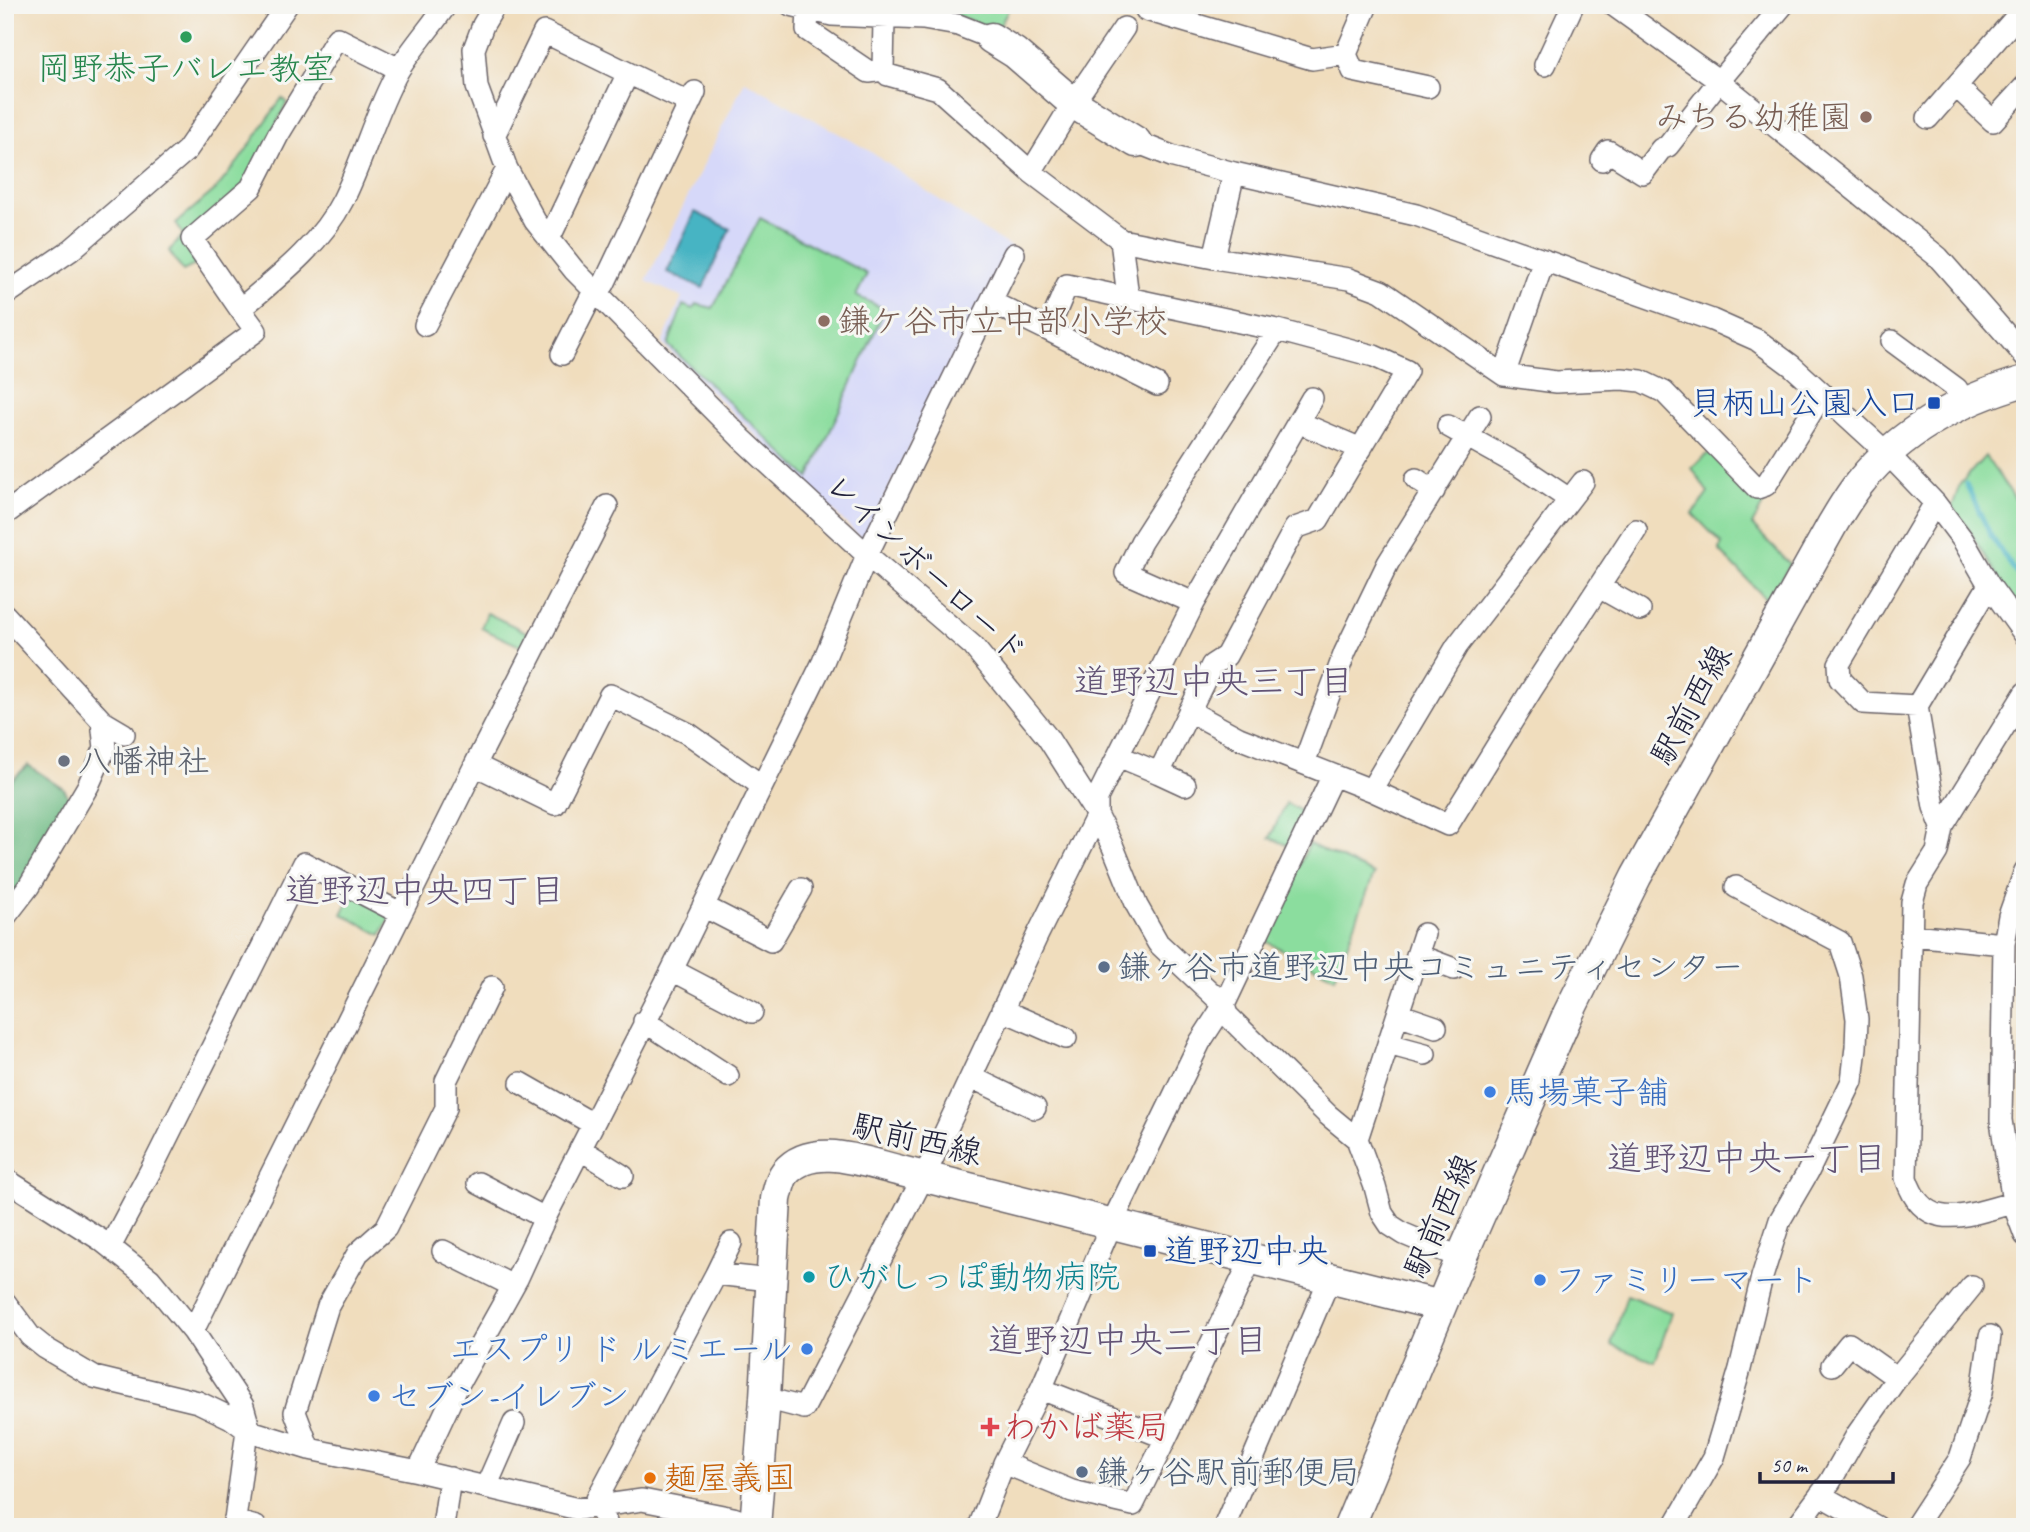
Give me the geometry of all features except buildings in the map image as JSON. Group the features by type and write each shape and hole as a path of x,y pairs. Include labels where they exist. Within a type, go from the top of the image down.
{"street":[{"path":"5,295 71,250 187,150 287,5"},
{"path":"240,309 269,285 317,236 342,201 378,111 399,69 446,5"},
{"name":"レインボーロード","path":"495,5 483,25 474,49 477,87 507,169 535,221 574,270 742,439 867,555 973,646 1048,738 1097,815 1137,906 1158,943 1224,1005 1227,1015 1328,1115 1357,1139 1382,1213 1391,1225 1404,1234 1461,1258"},
{"path":"1367,5 1346,54 1353,71 1428,87"},
{"path":"1545,65 1573,5"},
{"path":"1613,5 1719,81 1938,257 2025,356"},
{"path":"1602,160 1608,151 1643,173 1783,5"},
{"path":"1928,118 2025,7"},
{"path":"799,8 832,15 923,19 958,25 991,38 1015,53 1073,103 1136,142 1174,157 1416,215 1712,320 1757,340 1792,366 1887,453 1935,503 1963,540 1989,585 2025,635"},
{"path":"799,8 807,30 869,72 883,70"},
{"path":"1146,10 1312,59 1346,54"},
{"path":"884,19 883,70 888,75 938,89 1031,172 1121,240 1349,279 1381,292 1504,375 1556,382 1622,379 1641,381 1664,392 1756,488 1766,485 1822,395"},
{"path":"1031,172 1073,103 1124,28"},
{"path":"494,136 544,32 628,74 692,97 604,284 591,297 562,355"},
{"path":"5,514 256,331 192,239 251,188 278,135 337,38 399,69"},
{"path":"549,239 628,74"},
{"path":"1956,86 1993,121 2025,86"},
{"path":"423,316 507,169"},
{"path":"1214,258 1234,173"},
{"path":"1121,240 1128,298"},
{"path":"418,1471 459,1383 513,1286 644,1021 672,971 823,662 867,555 1014,254"},
{"path":"1504,375 1544,260"},
{"path":"1048,330 1067,285 1277,330 1374,356 1408,371 1318,520 1295,528 1226,656 1212,665 1159,773"},
{"path":"991,302 1157,385"},
{"path":"1194,603 1126,573 1141,542 1277,330"},
{"path":"1892,341 1957,389 1952,408"},
{"name":"駅前西線","path":"756,1526 776,1199 783,1174 804,1157 829,1156 923,1177 1441,1306 1563,1025 1636,877 1825,536 1860,483 1904,438 1952,408 2025,381"},
{"path":"765,1398 800,1415 923,1177 1097,815 1097,798 1194,603 1312,398"},
{"path":"1304,763 1345,652 1388,564 1480,416"},
{"path":"1298,422 1361,449"},
{"path":"1448,426 1520,466 1569,499"},
{"path":"1416,479 1434,491"},
{"path":"1371,790 1457,646 1583,482"},
{"path":"1917,706 1863,703 1840,679 1839,664 1935,503"},
{"path":"193,1331 400,913 607,506"},
{"path":"1189,711 1239,738 1371,790 1448,825 1532,689 1636,530"},
{"path":"1942,827 1934,807 1917,706 1989,585"},
{"path":"1599,587 1640,610"},
{"path":"5,615 102,721 124,734"},
{"path":"2013,1203 1951,1217 1938,1216 1922,1209 1911,1195 1906,1178 1912,902 1917,884 1937,852 1942,827 2025,692"},
{"path":"475,765 555,804 610,695 689,734 762,786"},
{"path":"5,917 29,886 88,786 105,748 102,721"},
{"path":"1118,756 1185,785"},
{"path":"979,1527 1004,1464 1041,1389 1111,1225 1200,1042 1224,1005 1334,775"},
{"path":"110,1247 304,863 400,913"},
{"path":"2025,871 2009,916 2004,944 2001,1120 2014,1149 2013,1203 2025,1235"},
{"path":"1674,1527 1714,1457 1780,1220 1808,1172 1852,1081 1856,1047 1857,1019 1851,976 1840,942 1736,887"},
{"path":"703,906 771,941 801,889"},
{"path":"1357,1139 1424,934"},
{"path":"1912,935 2004,944"},
{"path":"1417,955 1454,969"},
{"path":"672,971 752,1012"},
{"path":"309,1449 295,1412 328,1307 358,1253 386,1227 446,1108 446,1081 492,987"},
{"path":"1002,1010 1066,1038"},
{"path":"1398,1014 1436,1027"},
{"path":"644,1021 728,1076"},
{"path":"1388,1044 1425,1054"},
{"path":"971,1077 1035,1108"},
{"path":"521,1083 593,1124"},
{"path":"580,1149 623,1176"},
{"path":"5,1179 110,1247 150,1279 193,1331 243,1406 249,1430 234,1524 256,1527"},
{"path":"478,1183 545,1218"},
{"path":"602,1517 597,1499 731,1243"},
{"path":"443,1251 513,1286"},
{"path":"1004,1464 1072,1491 1133,1505 1251,1260"},
{"path":"716,1273 770,1280"},
{"path":"1224,1527 1329,1280"},
{"path":"1796,1527 1897,1378 1972,1286"},
{"path":"5,1302 30,1336 94,1377 198,1402 249,1430 309,1449 450,1478 602,1517 642,1500 733,1518 756,1526"},
{"path":"1349,1527 1441,1306"},
{"path":"1924,1524 1960,1458 1982,1392 1990,1336"},
{"path":"1832,1365 1849,1344 1897,1378"},
{"path":"1041,1389 1166,1438"},
{"path":"486,1487 514,1423"},
{"path":"443,1527 450,1478"},
{"path":"1820,1495 1877,1527"}],"shaded area":[{"name":"鎌ケ谷市立中部小学校","path":"745,81 868,150 1011,247 863,540 662,344 682,297 646,281"}],"green space":[{"path":"918,5 1011,5 997,31 956,15 918,8"},
{"path":"282,98 287,102 249,181 185,239 199,263 183,271 169,251 183,235 176,223 216,189"},
{"path":"760,218 867,274 856,296 885,309 809,478 668,345 683,305 693,309 696,304 713,308"},
{"path":"1711,451 1764,503 1752,525 1790,564 1769,602 1719,550 1722,544 1693,514 1708,493 1692,468"},
{"path":"1985,456 2025,513 2025,621 1952,507 1960,484"},
{"path":"487,613 528,633 522,647 481,628"},
{"path":"28,765 64,789 73,805 5,909 5,776 12,780"},
{"path":"1286,803 1305,813 1290,846 1270,838"},
{"path":"1309,844 1374,874 1335,977 1265,941"},
{"path":"353,893 390,917 381,935 342,914"},
{"path":"1627,1295 1672,1313 1655,1362 1611,1345"}],"water":[{"path":"695,212 730,229 703,288 667,272"}],"waterway":[{"path":"1966,484 1991,536 2025,586"}],"place":[{"name":"岡野恭子バレエ教室","path":"186,37"},
{"name":"みちる幼稚園","path":"1866,117"},
{"name":"鎌ケ谷市立中部小学校","path":"824,321"},
{"name":"貝柄山公園入口","path":"1934,403"},
{"name":"八幡神社","path":"64,761"},
{"name":"鎌ヶ谷市道野辺中央コミュニティセンター","path":"1104,967"},
{"name":"馬場菓子舗","path":"1490,1092"},
{"name":"道野辺中央","path":"1150,1251"},
{"name":"ひがしっぽ動物病院","path":"809,1277"},
{"name":"ファミリーマート","path":"1540,1280"},
{"name":"エスプリ ド ルミエール","path":"807,1349"},
{"name":"セブン-イレブン","path":"374,1396"},
{"name":"わかば薬局","path":"990,1427"},
{"name":"鎌ヶ谷駅前郵便局","path":"1082,1472"},
{"name":"麺屋義国","path":"650,1478"}],"district":[{"name":"道野辺中央三丁目","path":"1214,681"},
{"name":"道野辺中央四丁目","path":"425,890"},
{"name":"道野辺中央一丁目","path":"1747,1158"},
{"name":"道野辺中央二丁目","path":"1128,1340"}]}
